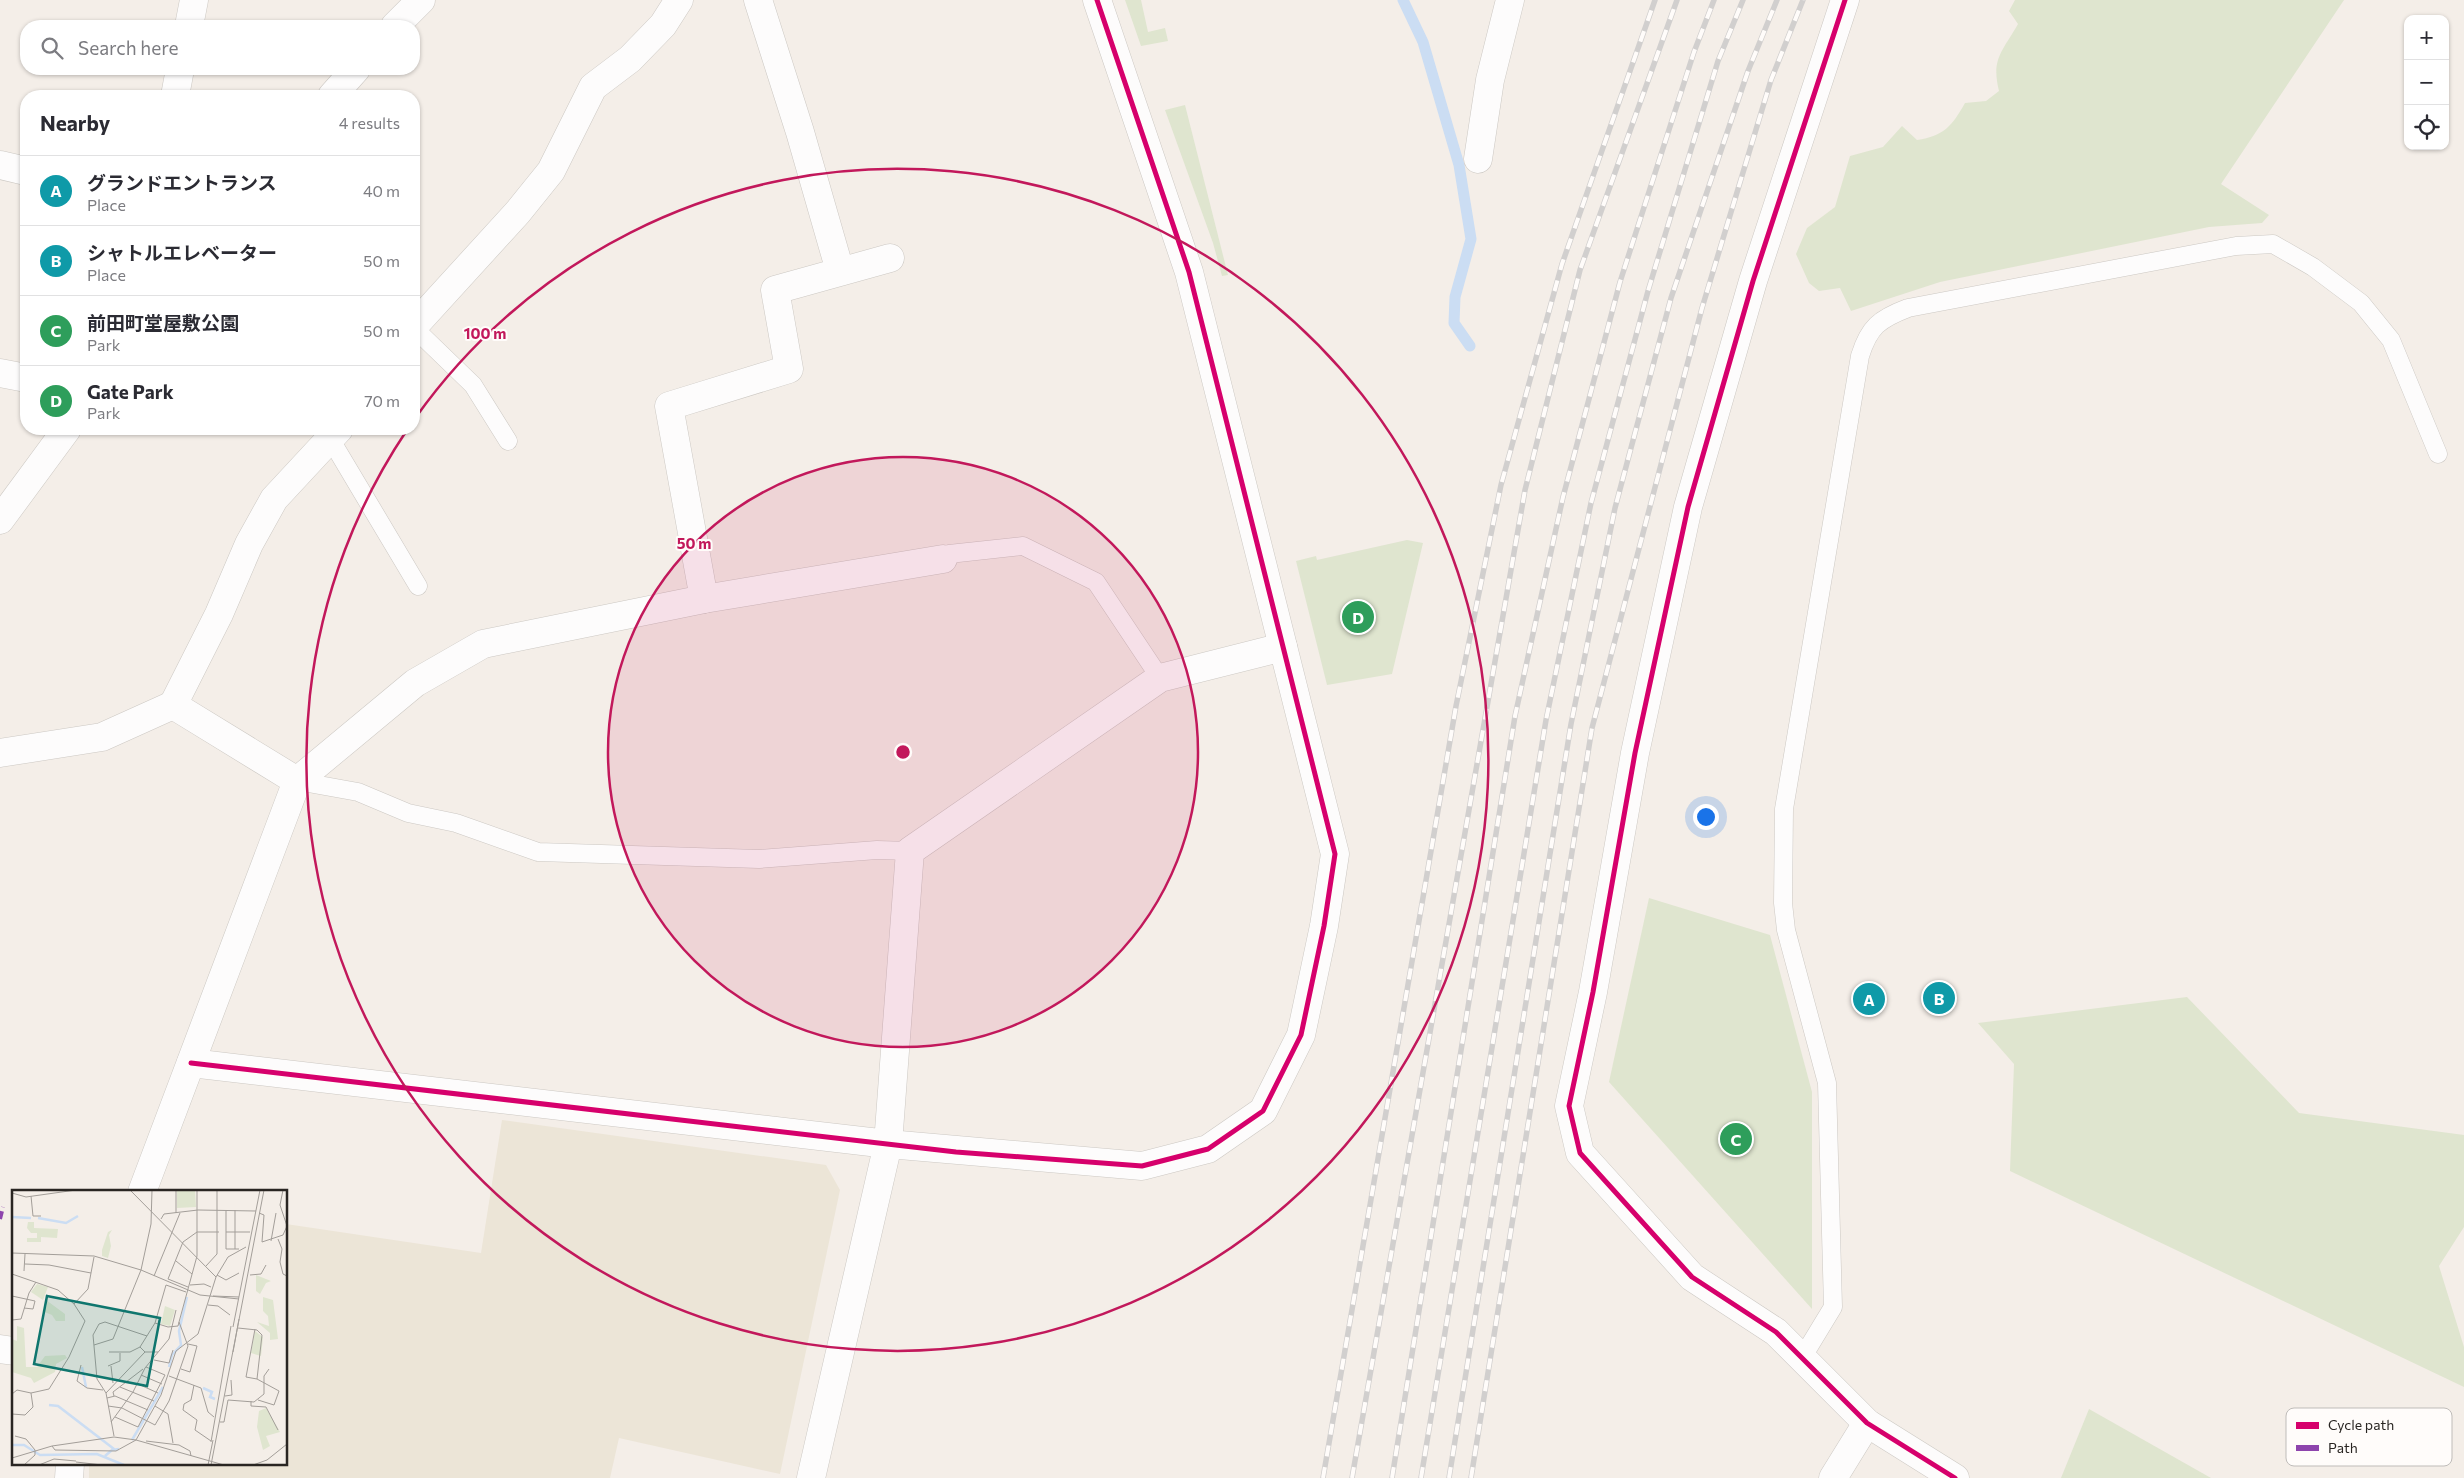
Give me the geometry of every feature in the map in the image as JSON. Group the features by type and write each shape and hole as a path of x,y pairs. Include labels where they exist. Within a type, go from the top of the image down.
{"street":[{"path":"401,20 421,0"},
{"path":"420,320 518,212 550,171 593,87 630,59 663,25 679,0"},
{"path":"758,0 800,132 840,270"},
{"path":"191,1063 888,1144 1142,1166 1208,1149 1263,1111 1301,1035 1324,926 1334,854 1189,272 1097,0"},
{"path":"1478,159 1490,80 1510,0"},
{"path":"1845,0 1753,281 1688,507 1635,753 1593,992 1569,1106 1580,1153 1692,1277 1776,1332 1867,1423 1954,1478"},
{"path":"176,90 179,75"},
{"path":"337,90 351,75"},
{"path":"0,165 20,170"},
{"path":"704,600 669,406 788,369 775,290 840,270 890,258"},
{"path":"0,372 20,377"},
{"path":"0,520 63,435"},
{"path":"0,753 102,736 173,705 219,614 249,544 274,499 334,435"},
{"path":"143,1190 297,781 415,683 483,644 704,600 942,559"},
{"path":"811,1478 888,1144 910,851 1160,678 1283,647"},
{"path":"173,705 297,781"},
{"path":"1833,1478 1867,1423"}],"lane":[{"path":"1802,1358 1833,1307 1827,1083 1786,930 1783,903 1784,809 1860,356 1867,335 1889,315 1908,308 2236,246 2273,244 2313,267 2361,303 2391,340 2438,454"},
{"path":"420,333 473,385 508,441"},
{"path":"336,435 418,586"},
{"path":"942,559 949,554 1023,546 1096,582 1160,678"},
{"path":"297,781 358,792 408,813 456,823 538,852 759,859 877,850 910,851"}],"shaded area":[{"path":"502,1120 826,1165 840,1190 780,1474 619,1438 610,1478 89,1478 89,1466 288,1466 288,1224 481,1253"}],"green space":[{"path":"1125,0 1141,0 1148,32 1165,28 1168,41 1141,46"},
{"path":"2015,0 2344,0 2221,184 2269,215 2262,223 2209,227 1940,282 1851,311 1840,288 1819,291 1809,283 1796,254 1807,228 1835,207 1850,156 1883,147 1902,126 1917,140 1941,133 1956,118 1965,103 1986,101 1999,91 1996,71 1997,63 1999,56 2018,24 2009,11"},
{"path":"1185,105 1228,275 1222,276 1213,243 1165,110"},
{"path":"1407,540 1423,543 1392,674 1327,685 1296,561 1316,556 1317,560"},
{"path":"1649,898 1770,935 1812,1092 1812,1309 1609,1082"},
{"path":"2187,997 2299,1113 2464,1135 2464,1227 2439,1266 2464,1347 2464,1387 2010,1171 2014,1064 1978,1023"},
{"path":"2089,1409 2211,1478 2061,1478"}],"waterway":[{"path":"1403,0 1423,42 1459,165 1471,239 1455,297 1454,323 1470,346"}],"railway":[{"path":"1323,1478 1456,706 1501,485 1562,264 1655,0"},
{"path":"1352,1478 1525,490 1580,270 1677,0"},
{"path":"1392,1478 1515,716 1563,497 1620,282 1694,52 1714,0"},
{"path":"1421,1478 1546,720 1591,503 1648,291 1718,61 1743,0"},
{"path":"1449,1478 1571,724 1615,508 1671,298 1748,71 1777,0"},
{"path":"1471,1478 1592,728 1702,308 1771,80 1803,0"}],"marked path":[{"path":"0,1219 3,1207"}],"cycle path":[{"path":"191,1063 956,1152 1142,1166 1208,1149 1263,1111 1301,1035 1324,926 1335,854 1189,272 1097,0"},
{"path":"1845,0 1753,281 1688,507 1635,753 1593,992 1569,1106 1580,1153 1692,1277 1776,1332 1867,1423 1955,1478"}],"place":[{"name":"Gate Park","path":"1358,617"},
{"name":"シャトルエレベーター","path":"1939,998"},
{"name":"グランドエントランス","path":"1869,999"},
{"name":"前田町堂屋敷公園","path":"1736,1139"}]}
